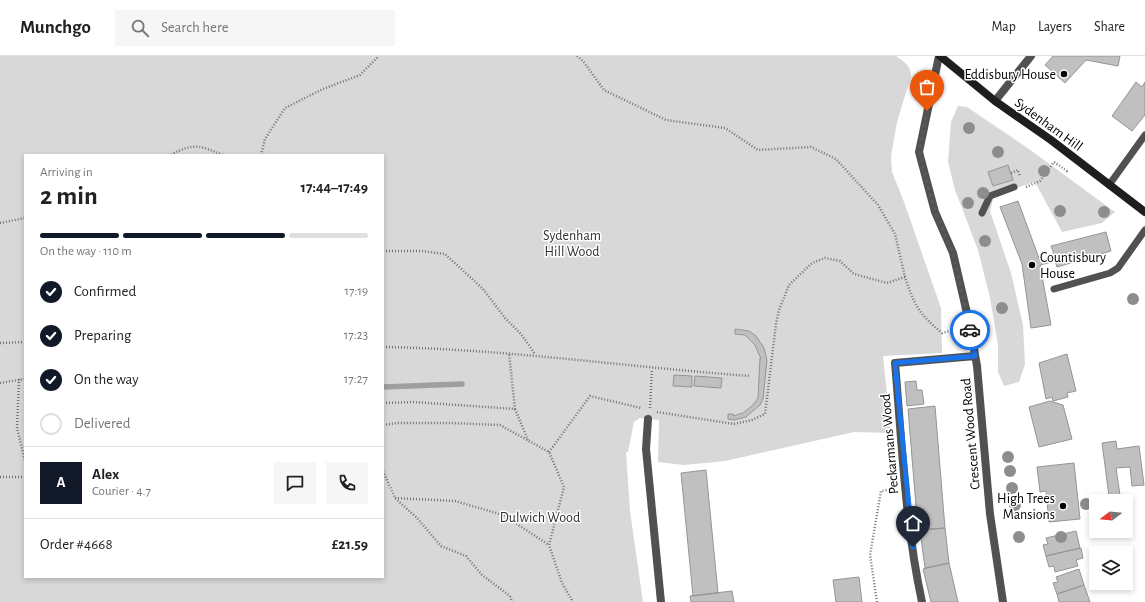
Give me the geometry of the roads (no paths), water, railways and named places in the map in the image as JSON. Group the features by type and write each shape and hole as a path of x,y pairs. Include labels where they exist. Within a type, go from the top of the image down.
{"street":[{"name":"Sydenham Hill","path":"939,56 995,101 1145,212"},
{"name":"Crescent Wood Road","path":"939,56 919,152 935,212 953,253 967,311 975,356 990,514 1003,602"},
{"path":"995,101 1031,56"},
{"name":"Peckarmans Wood","path":"922,602 916,574 906,486 895,363 975,356"},
{"path":"648,419 646,449 661,602"}],"lane":[{"path":"1109,185 1145,135"},
{"path":"982,213 990,196 1018,188"},
{"path":"1054,289 1110,273 1118,268 1145,230"}],"waterway":[{"path":"384,387 462,384"}],"place":[{"name":"Eddisbury House","path":"1064,74"},
{"name":"Countisbury House","path":"1032,265"},
{"name":"High Trees Mansions","path":"1063,506"}],"park label":[{"name":"Sydenham Hill Wood","path":"572,244"},
{"name":"Dulwich Wood","path":"540,517"}]}
